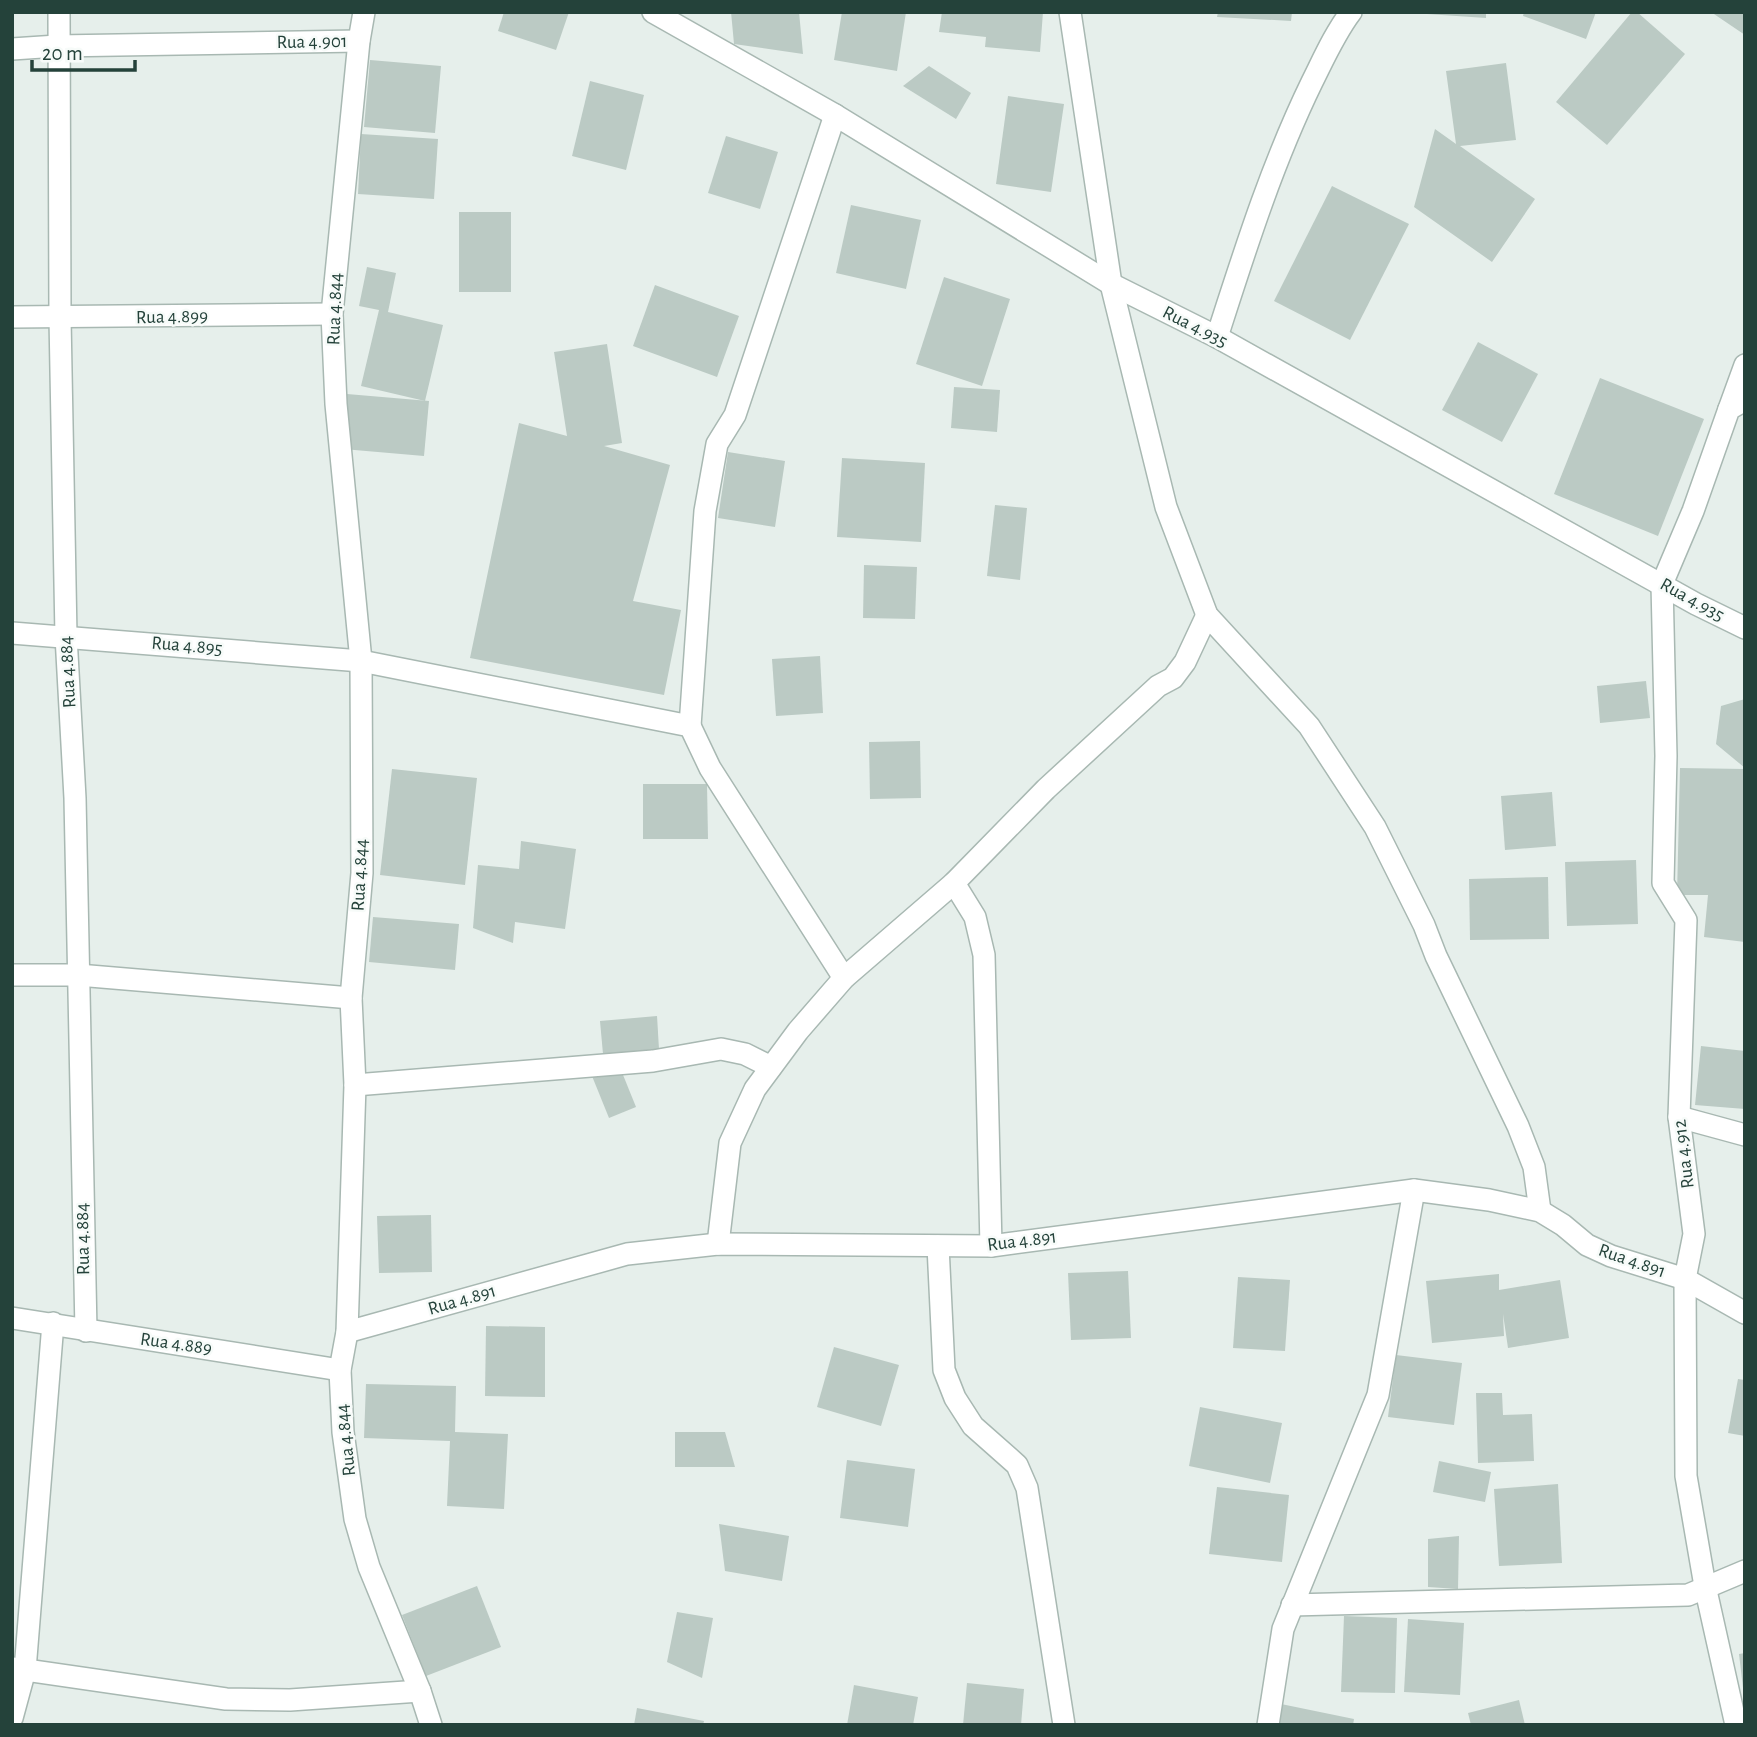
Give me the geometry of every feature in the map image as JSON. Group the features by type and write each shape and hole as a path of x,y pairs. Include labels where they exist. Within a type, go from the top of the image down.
{"street":[{"name":"Rua 4.884","path":"58,12 66,636 75,798 86,1331"},
{"name":"Rua 4.844","path":"365,12 359,41 331,314 336,404 362,661 362,873 351,998 355,1085 347,1332 340,1370 343,1432 355,1520 369,1567 420,1691 431,1725"},
{"name":"Rua 4.935","path":"653,12 692,23 835,116 1111,284 1217,337 1745,628"},
{"path":"1070,12 1111,284 1166,507 1207,615 1309,726 1375,827 1518,1126 1534,1167 1540,1211"},
{"path":"1217,337 1258,211 1300,106 1340,27 1351,12"},
{"name":"Rua 4.901","path":"12,50 57,46 359,41"},
{"path":"835,116 735,415 717,444 712,465 705,511 690,726 710,768 844,978"},
{"name":"Rua 4.899","path":"12,317 331,314"},
{"path":"1662,584 1737,405 1745,365"},
{"name":"Rua 4.912","path":"1662,584 1666,756 1663,883 1686,920 1679,1117 1694,1234 1685,1279 1686,1476 1705,1586 1733,1720"},
{"path":"718,1244 730,1143 755,1089 798,1031 844,978 954,883 1046,789 1158,687 1173,678 1185,662 1207,615"},
{"name":"Rua 4.895","path":"12,633 362,661 690,726"},
{"path":"954,883 975,917 984,955 991,1247"},
{"path":"12,975 78,975 351,998"},
{"path":"355,1085 653,1060 721,1049 745,1054 771,1067"},
{"path":"1679,1117 1745,1135"},
{"path":"1268,1725 1283,1629 1378,1395 1414,1189"},
{"name":"Rua 4.891","path":"347,1332 627,1255 718,1244 991,1247 1414,1189 1540,1211 1563,1225 1587,1245 1611,1256 1685,1279 1745,1313"},
{"path":"937,1246 944,1370 955,1398 973,1426 1017,1465 1027,1488 1064,1725"},
{"name":"Rua 4.889","path":"12,1318 340,1370"},
{"path":"12,1718 53,1324"},
{"path":"1292,1605 1688,1595 1745,1571"},
{"path":"19,1669 226,1699 290,1700 420,1691"}],"building":[{"path":"504,12 569,12 556,50 498,31"},
{"path":"731,12 799,12 803,54 734,44"},
{"path":"842,12 906,12 897,71 834,60"},
{"path":"942,12 1043,12 1040,52 985,47 986,37 939,32"},
{"path":"1218,12 1292,12 1291,21 1217,17"},
{"path":"1486,12 1486,18 1427,14"},
{"path":"1524,12 1596,12 1586,39 1523,16"},
{"path":"1632,12 1637,12 1685,54 1607,145 1556,102"},
{"path":"1711,12 1745,12 1745,35"},
{"path":"370,60 441,66 435,133 364,127"},
{"path":"1506,63 1516,140 1460,146 1535,199 1492,262 1414,207 1435,129 1456,144 1446,71"},
{"path":"929,66 971,93 956,119 903,86"},
{"path":"590,81 644,95 626,170 572,156"},
{"path":"1008,96 1064,104 1051,192 996,184"},
{"path":"361,134 438,139 434,199 358,194"},
{"path":"726,136 778,152 760,209 708,193"},
{"path":"1332,186 1409,224 1350,340 1274,301"},
{"path":"851,205 921,220 906,289 836,273"},
{"path":"459,212 511,212 511,292 459,292"},
{"path":"367,267 396,273 388,312 443,325 425,401 361,386 379,310 359,306"},
{"path":"944,277 1010,299 982,386 916,364"},
{"path":"655,285 739,316 717,377 633,346"},
{"path":"1478,342 1538,374 1502,442 1442,410"},
{"path":"607,344 622,443 604,446 670,465 633,601 681,610 664,695 470,658 519,423 567,436 554,352"},
{"path":"1600,378 1704,419 1658,536 1554,494"},
{"path":"954,387 1000,390 997,432 951,428"},
{"path":"347,394 429,401 424,456 343,449"},
{"path":"728,452 785,461 775,527 718,518"},
{"path":"842,458 925,463 921,542 837,537"},
{"path":"995,505 1027,508 1020,580 987,576"},
{"path":"864,565 917,567 915,619 863,618"},
{"path":"820,656 823,713 776,716 772,659"},
{"path":"1646,681 1650,718 1600,723 1597,686"},
{"path":"1745,699 1745,768 1716,744 1721,706"},
{"path":"920,741 921,798 870,799 869,742"},
{"path":"1680,768 1745,769 1745,942 1704,937 1708,895 1677,895"},
{"path":"392,769 477,778 465,885 380,875"},
{"path":"643,784 707,784 708,839 643,839"},
{"path":"1552,792 1556,846 1505,850 1501,796"},
{"path":"521,841 576,849 565,929 515,922 513,943 473,928 478,865 519,869"},
{"path":"1636,860 1638,924 1567,926 1565,862"},
{"path":"1548,877 1549,939 1470,940 1469,879"},
{"path":"373,917 459,924 455,970 369,962"},
{"path":"657,1016 659,1049 603,1054 600,1021"},
{"path":"1701,1046 1745,1051 1745,1109 1695,1105"},
{"path":"619,1065 636,1107 609,1118 592,1076"},
{"path":"431,1215 432,1272 379,1273 377,1216"},
{"path":"1128,1271 1131,1338 1071,1340 1068,1273"},
{"path":"1499,1274 1499,1290 1560,1280 1569,1338 1508,1348 1503,1314 1504,1336 1432,1343 1426,1281"},
{"path":"1238,1277 1290,1280 1285,1351 1233,1348"},
{"path":"486,1326 545,1327 545,1397 485,1396"},
{"path":"834,1347 899,1365 881,1426 817,1407"},
{"path":"1396,1355 1462,1363 1454,1425 1388,1417"},
{"path":"1738,1379 1745,1380 1745,1436 1728,1433"},
{"path":"366,1384 456,1386 455,1432 508,1434 504,1509 447,1506 450,1441 364,1438"},
{"path":"1476,1393 1502,1393 1503,1415 1532,1414 1534,1461 1478,1463"},
{"path":"1200,1407 1282,1423 1270,1483 1189,1466"},
{"path":"675,1432 725,1432 735,1467 675,1467"},
{"path":"847,1460 915,1469 908,1527 840,1518"},
{"path":"1439,1461 1491,1472 1485,1502 1433,1492"},
{"path":"1558,1484 1562,1563 1499,1566 1494,1489"},
{"path":"1217,1487 1289,1495 1282,1562 1209,1554"},
{"path":"719,1524 789,1536 782,1581 725,1571"},
{"path":"1459,1536 1458,1589 1428,1587 1428,1539"},
{"path":"477,1586 501,1647 426,1676 402,1615"},
{"path":"677,1612 713,1618 702,1678 667,1662"},
{"path":"1344,1616 1397,1618 1395,1693 1341,1692"},
{"path":"1408,1619 1464,1623 1460,1695 1404,1692"},
{"path":"1745,1653 1745,1688 1743,1688 1739,1654"},
{"path":"967,1683 1024,1689 1021,1725 963,1725"},
{"path":"854,1685 918,1697 913,1725 847,1725"},
{"path":"1519,1700 1525,1725 1471,1725 1468,1713"},
{"path":"1281,1704 1354,1719 1353,1725 1276,1725"},
{"path":"637,1708 704,1721 703,1725 634,1725"}]}
